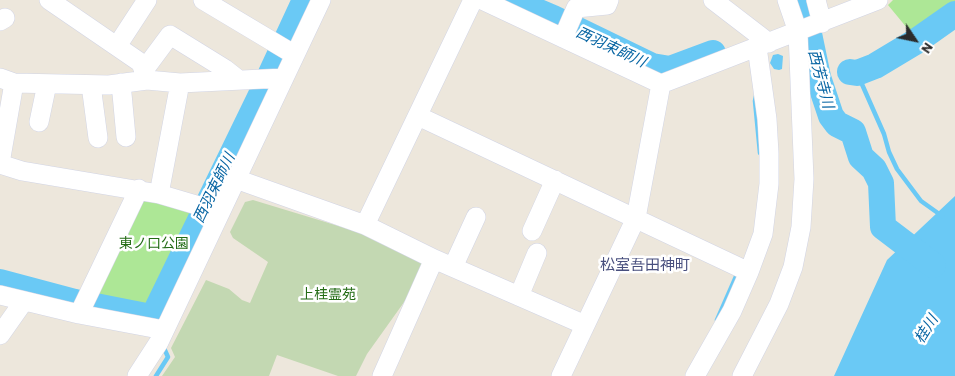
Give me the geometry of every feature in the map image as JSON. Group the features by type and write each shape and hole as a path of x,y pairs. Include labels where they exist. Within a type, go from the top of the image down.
{"street":[{"path":"49,0 69,6 117,46 141,63 146,75"},
{"path":"117,46 146,0"},
{"path":"203,0 286,50"},
{"path":"137,376 164,330 211,209 236,179 273,78 286,50 321,0"},
{"path":"365,225 473,0"},
{"path":"482,0 567,30 661,84"},
{"path":"567,30 576,8 607,6 609,0"},
{"path":"695,376 732,311 749,272 763,234 769,184 763,45 713,0"},
{"path":"742,376 778,304 793,267 801,227 804,179 798,32 787,0"},
{"path":"816,0 822,23"},
{"path":"661,84 878,0"},
{"path":"146,75 170,35 240,80"},
{"path":"211,209 139,189 22,171 0,163 7,81 91,85 121,84 146,75 180,83 273,78"},
{"path":"159,194 180,83"},
{"path":"39,122 47,84"},
{"path":"121,84 126,137"},
{"path":"566,374 585,325 636,218 661,84"},
{"path":"91,85 98,138"},
{"path":"418,116 749,272"},
{"path":"236,179 365,225 434,259 585,325"},
{"path":"532,231 555,180"},
{"path":"82,307 139,189"},
{"path":"453,267 476,217"},
{"path":"519,296 538,252"},
{"path":"382,376 434,259"},
{"path":"0,295 24,301 82,307 164,330"},
{"path":"0,335 24,301"}],"green space":[{"path":"893,0 955,0 955,6 912,34 888,5"},
{"name":"東ノ口公園","path":"149,197 198,214 199,217 153,312 145,315 96,303 95,299 142,202"},
{"name":"上桂霊苑","path":"253,200 355,231 421,261 425,269 367,354 356,376 338,376 277,355 269,376 162,376 175,357 171,348 206,280 229,289 242,300 250,303 268,262 233,238 230,232 245,202"}],"water":[{"path":"773,55 783,56 782,69 779,70 774,69 770,63"},
{"name":"桂川","path":"955,196 955,376 834,376 887,260"}],"waterway":[{"name":"西羽束師川","path":"0,282 75,302 151,317 157,309 262,93 305,0"},
{"name":"西羽束師川","path":"511,0 553,18 652,66 670,69 713,53"},
{"name":"西芳寺川","path":"802,0 818,77 831,116 837,124 853,132 861,157 874,169 881,183 883,227 933,265"},
{"path":"850,72 857,73 875,66 915,42 955,14"},
{"path":"857,73 897,169 921,201 942,216"},
{"path":"756,96 760,153"},
{"path":"717,320 738,272"},
{"path":"156,376 168,357 163,346"}],"district":[{"name":"松室吾田神町","path":"645,265"}]}
